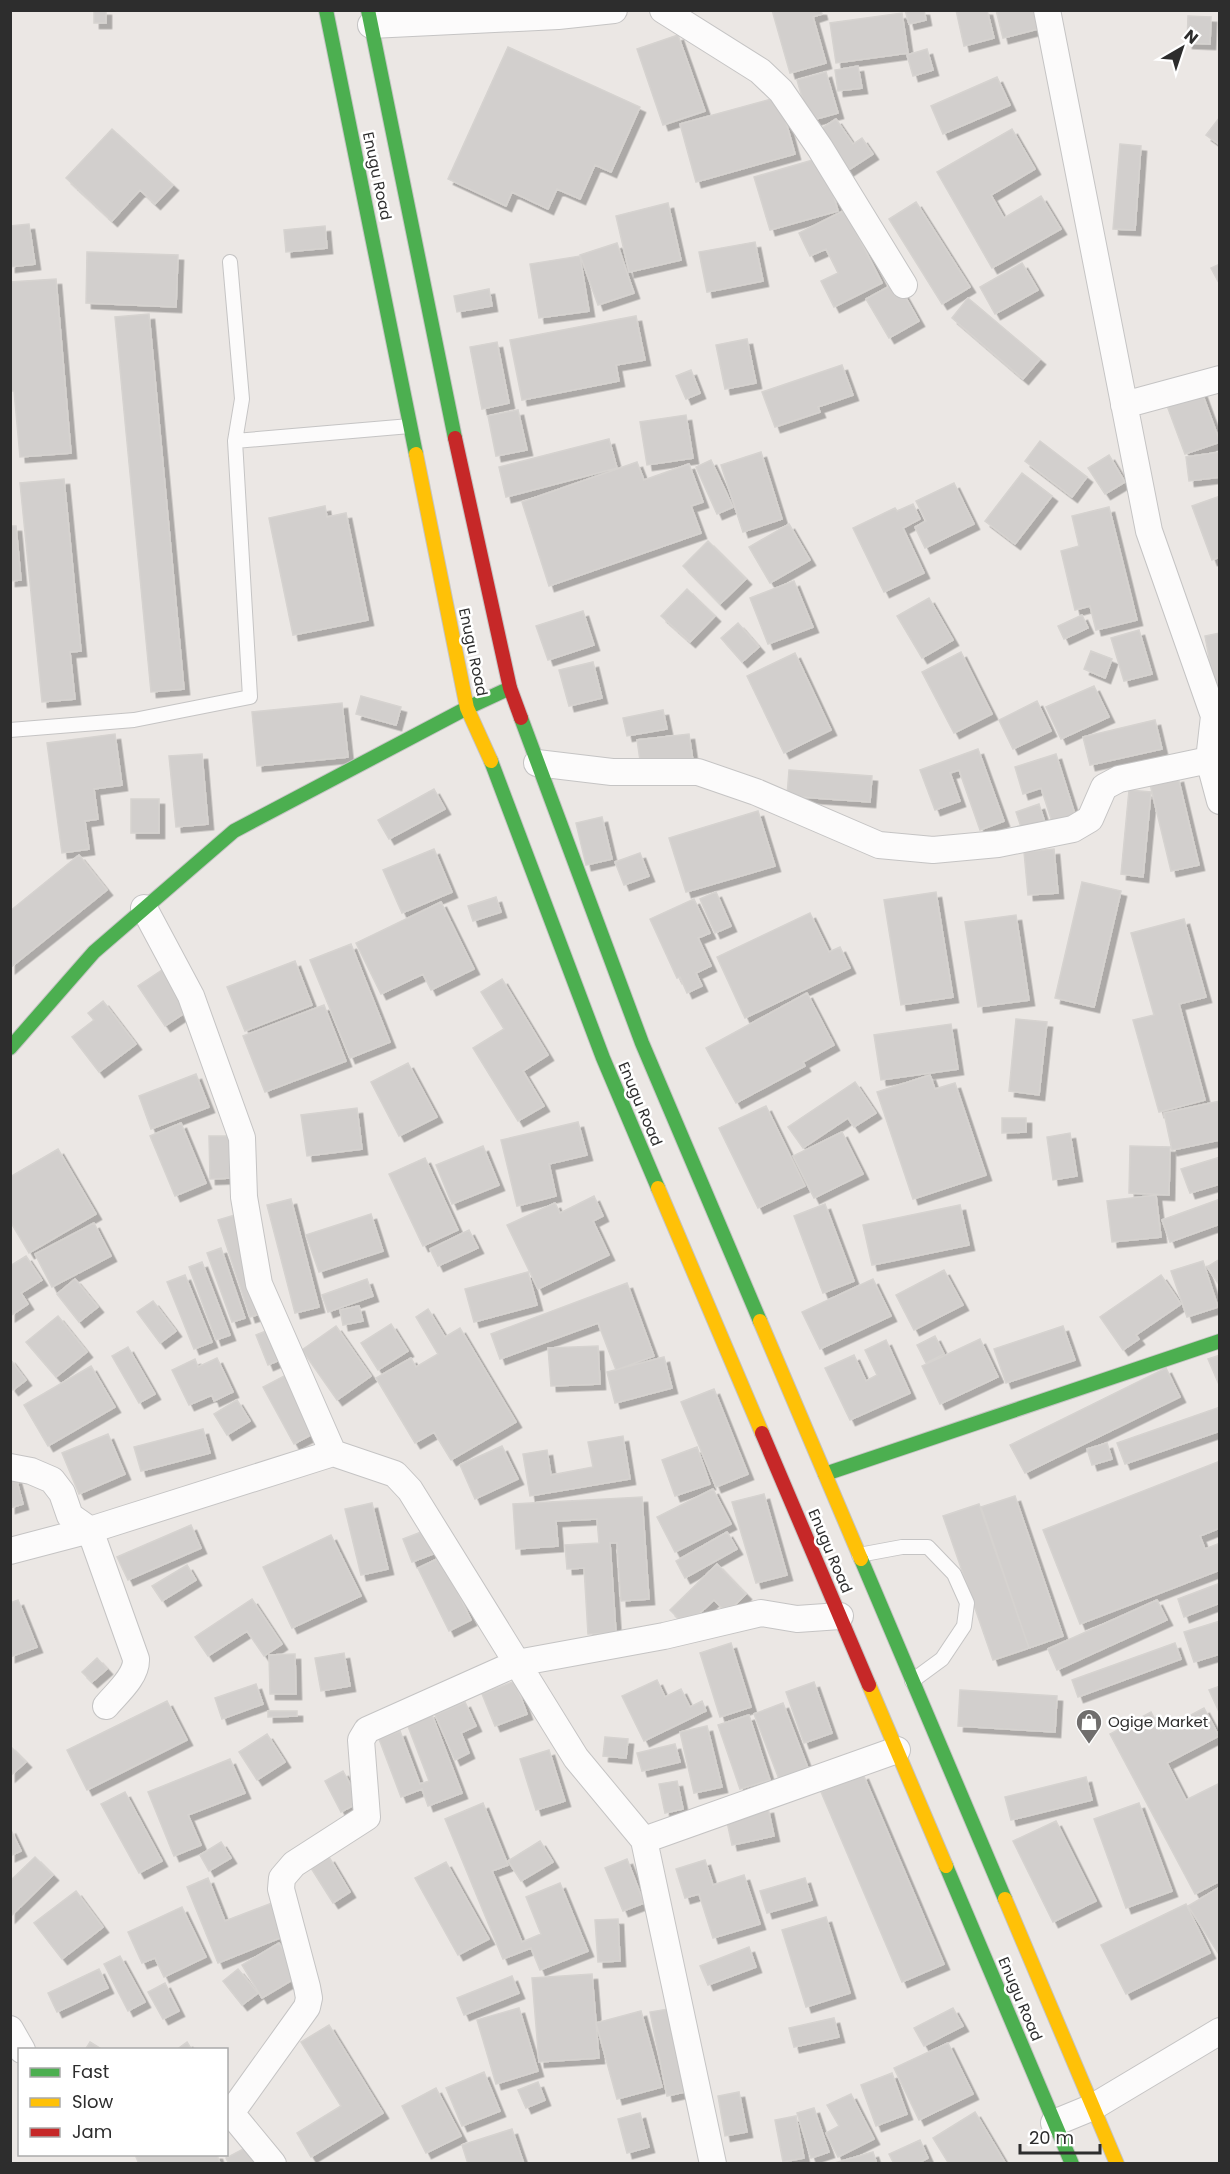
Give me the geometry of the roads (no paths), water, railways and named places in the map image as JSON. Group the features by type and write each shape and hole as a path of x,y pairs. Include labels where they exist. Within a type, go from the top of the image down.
{"main road":[{"name":"Enugu Road","path":"326,10 467,708 498,777 603,1058 1072,2163"},
{"path":"369,18 451,418 510,688 642,1043 1117,2163"},
{"path":"10,1048 94,952 234,831 467,708 510,688"},
{"path":"825,1474 1220,1341"}],"street":[{"path":"369,18 558,16 614,10"},
{"path":"663,10 760,71 781,91 820,148 904,285"},
{"path":"1047,10 1149,531 1217,717 1209,760 1220,801"},
{"path":"1124,405 1220,379"},
{"path":"537,763 612,772 698,772 756,792 879,845 933,850 998,844 1073,829 1090,819 1104,787 1119,779 1209,760"},
{"path":"144,909 191,996 242,1138 244,1197 259,1284 333,1453"},
{"path":"10,1551 90,1530 333,1453 394,1474 410,1490 576,1758 644,1840 713,2163"},
{"path":"10,1467 31,1471 52,1480 62,1493 70,1516 90,1530 136,1659 136,1666 132,1674 106,1706"},
{"path":"273,2163 229,2113 307,2007 309,1998 307,1987 281,1889 282,1878 294,1864 367,1817 361,1740 367,1730 517,1663 664,1636 761,1613 797,1619 840,1616"},
{"path":"644,1840 897,1750"},
{"path":"10,2029 21,2048"},
{"path":"1054,2123 1093,2107 1220,2031"}],"lane":[{"path":"10,730 134,720 250,697 235,441 242,399 230,262"},
{"path":"235,441 410,426"},
{"path":"859,1555 902,1547 928,1547 954,1574 967,1603 964,1626 942,1659 912,1681"}],"place":[{"name":"Ogige Market","path":"1089,1745"}]}
